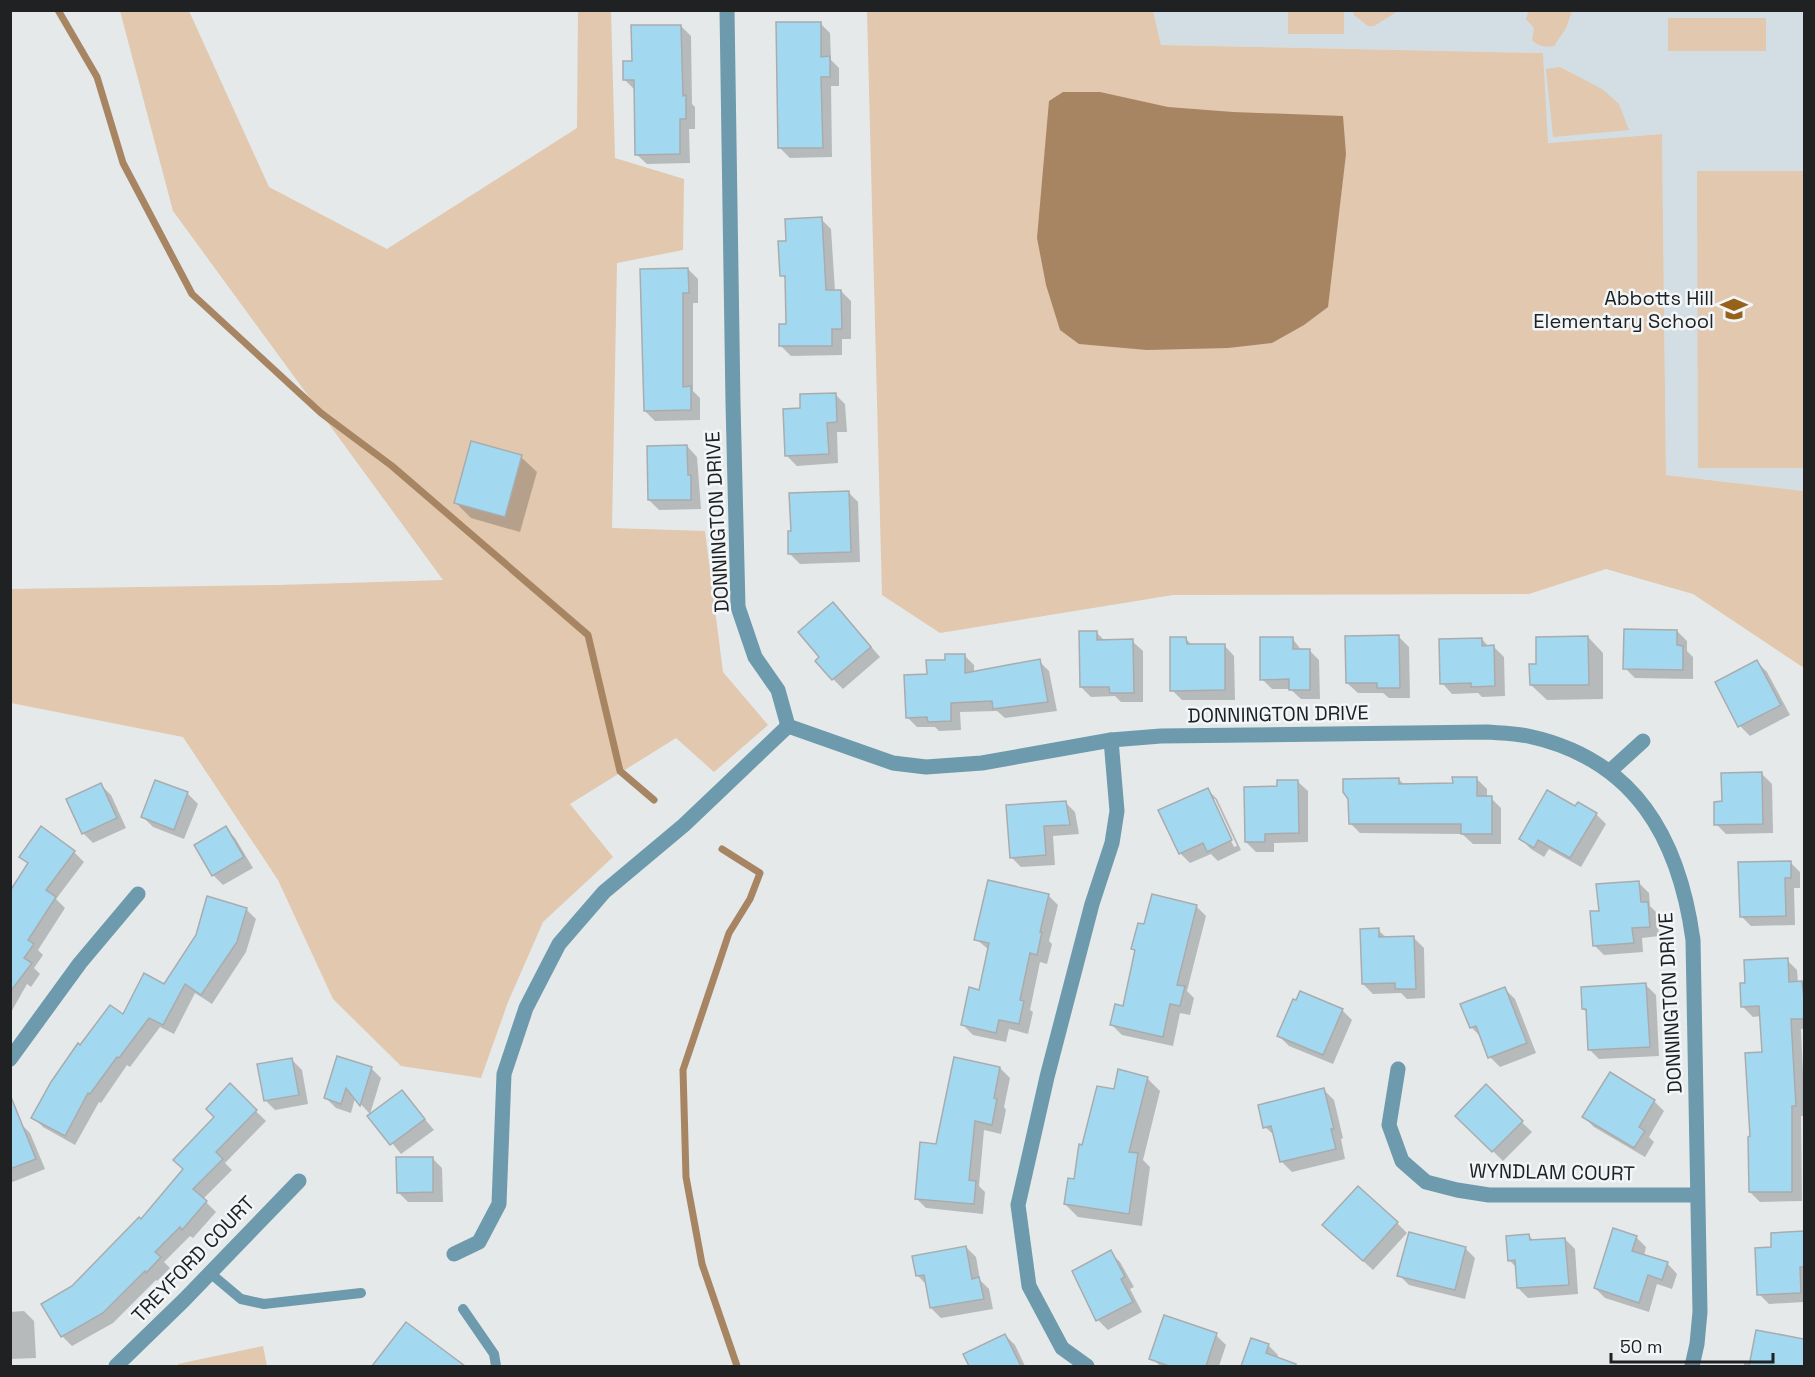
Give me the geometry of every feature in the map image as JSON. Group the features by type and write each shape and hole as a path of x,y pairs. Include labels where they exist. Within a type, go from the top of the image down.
{"street":[{"name":"DONNINGTON DRIVE","path":"727,10 732,403 738,607 755,657 778,690 788,726 893,763 926,767 982,763 1111,740 1161,736 1487,732 1525,736 1552,742 1610,771 1634,792 1652,819 1672,857 1688,908 1693,940 1700,1312 1692,1366"},
{"path":"454,1254 479,1242 499,1204 504,1074 526,1008 559,944 604,892 684,825 788,726"},
{"path":"1087,1366 1062,1348 1029,1286 1018,1205 1060,1027 1092,904 1112,843 1117,811 1111,740"},
{"path":"1610,771 1642,741"},
{"path":"10,1059 80,963 138,894"},
{"name":"WYNDLAM COURT","path":"1398,1069 1389,1125 1402,1161 1426,1182 1489,1195 1697,1195"},
{"name":"TREYFORD COURT","path":"116,1366 299,1181"}],"lane":[{"path":"210,1273 242,1299 264,1304 361,1293"},
{"path":"463,1308 494,1354 496,1366"}],"shaded area":[{"path":"1353,10 1396,11 1374,26 1368,26 1354,15"},
{"path":"120,11 189,11 269,187 387,249 577,128 578,11 611,11 615,158 684,179 683,250 617,263 612,528 705,531 723,672 768,725 714,772 676,738 570,804 613,857 543,922 508,1002 481,1078 401,1066 333,999 278,880 183,737 11,703 10,589 443,580 173,211"},
{"path":"867,11 1153,11 1161,45 1543,53 1548,143 1662,134 1666,475 1804,491 1804,668 1693,594 1606,569 1529,594 1173,595 940,633 882,595"},
{"name":"Abbotts Hill Elementary School","path":"1153,11 1804,11 1804,491 1666,475 1662,134 1547,143 1543,53 1161,45"},
{"path":"1288,11 1344,11 1344,34 1288,34"},
{"path":"1531,11 1572,11 1566,28 1554,46 1542,46 1532,40 1534,28 1526,19"},
{"path":"1668,18 1766,18 1766,51 1668,51"},
{"path":"1560,67 1602,89 1619,104 1629,130 1553,137 1546,69"},
{"path":"1063,92 1100,92 1168,107 1343,116 1346,154 1328,307 1304,325 1272,343 1228,348 1147,350 1079,344 1060,330 1046,285 1037,238 1049,101"},
{"path":"1697,171 1804,171 1804,468 1698,468"},
{"path":"263,1346 267,1366 178,1366 178,1364"}],"building":[{"path":"776,22 821,22 821,57 830,56 830,77 821,77 823,148 778,148"},
{"path":"631,25 681,25 686,119 680,119 680,154 635,155 634,80 623,80 623,61 632,61"},
{"path":"822,217 826,290 841,290 842,329 832,329 832,346 779,346 779,324 786,324 785,276 780,276 778,241 786,241 785,219"},
{"path":"688,268 689,293 683,293 683,387 691,386 691,410 644,411 640,269"},
{"path":"836,393 837,422 827,423 829,454 785,456 783,409 800,408 800,394"},
{"path":"471,441 522,455 505,517 454,503"},
{"path":"687,445 688,475 691,475 691,500 648,500 647,446"},
{"path":"849,491 851,552 788,554 788,531 791,531 789,493"},
{"path":"833,602 871,647 832,680 815,661 819,657 798,632"},
{"path":"1624,629 1677,630 1677,645 1683,646 1683,670 1623,669"},
{"path":"1079,631 1097,631 1097,640 1133,639 1134,693 1110,693 1109,687 1080,687"},
{"path":"1399,635 1400,688 1377,688 1377,683 1346,683 1345,636"},
{"path":"1588,636 1589,685 1530,685 1529,664 1536,664 1536,637"},
{"path":"1170,637 1186,637 1187,644 1225,644 1225,690 1170,691"},
{"path":"1260,637 1293,637 1293,649 1310,649 1310,690 1289,690 1289,679 1260,680"},
{"path":"1482,638 1482,646 1494,645 1495,686 1471,687 1471,683 1440,684 1439,639"},
{"path":"945,654 965,654 965,673 1040,659 1048,702 993,709 992,701 951,703 951,721 928,722 927,717 906,718 904,675 927,674 926,660 945,660"},
{"path":"1757,660 1781,705 1738,727 1715,682"},
{"path":"1762,772 1763,824 1714,825 1714,802 1722,801 1721,773"},
{"path":"1452,777 1477,777 1477,796 1492,796 1492,834 1461,834 1461,824 1349,824 1348,799 1343,792 1343,779 1399,778 1399,784 1453,783"},
{"path":"155,780 188,792 174,830 141,817"},
{"path":"1277,780 1298,780 1299,833 1265,834 1265,842 1245,842 1244,787 1277,786"},
{"path":"101,783 117,818 82,834 66,799"},
{"path":"1208,788 1232,840 1207,852 1203,843 1179,854 1158,810"},
{"path":"1547,790 1575,806 1578,802 1597,813 1570,858 1538,840 1534,848 1519,839"},
{"path":"1066,801 1070,825 1044,826 1046,855 1010,858 1006,805"},
{"path":"41,826 75,851 46,890 56,897 28,940 34,944 24,958 32,963 10,992 10,891 28,863 19,857"},
{"path":"226,826 244,857 212,876 194,845"},
{"path":"1791,861 1791,878 1785,878 1786,916 1740,917 1738,862"},
{"path":"988,880 1049,894 1037,955 1030,953 1020,1000 1024,1001 1019,1024 999,1020 996,1033 961,1025 969,987 979,990 989,943 974,940"},
{"path":"1639,881 1641,902 1648,902 1650,927 1632,928 1634,943 1593,946 1590,911 1599,911 1596,884"},
{"path":"1152,894 1197,905 1177,985 1185,986 1180,1006 1170,1004 1163,1037 1110,1025 1115,1004 1123,1006 1135,950 1131,949 1138,923 1144,924"},
{"path":"207,896 247,908 237,942 201,995 185,984 163,1025 149,1018 90,1094 88,1093 65,1136 31,1118 51,1082 78,1043 80,1045 110,1005 123,1014 144,973 164,984 196,935"},
{"path":"1379,928 1379,937 1414,936 1416,989 1395,989 1395,983 1362,984 1360,929"},
{"path":"1788,958 1789,982 1802,981 1804,999 1804,1019 1791,1019 1796,1106 1792,1106 1792,1192 1749,1192 1748,1137 1750,1136 1745,1053 1762,1052 1759,1006 1741,1007 1740,983 1745,983 1744,960"},
{"path":"1646,983 1650,1047 1588,1050 1586,1009 1582,1009 1581,987"},
{"path":"1505,987 1527,1043 1488,1058 1476,1026 1470,1028 1460,1004"},
{"path":"1300,991 1343,1009 1323,1055 1277,1036 1293,999 1296,1000"},
{"path":"337,1056 372,1067 360,1106 346,1088 341,1104 324,1098"},
{"path":"954,1057 1000,1067 992,1125 975,1121 969,1180 976,1181 974,1204 915,1199 920,1142 936,1144"},
{"path":"292,1058 299,1095 264,1101 257,1064"},
{"path":"1118,1069 1148,1077 1129,1152 1138,1153 1129,1214 1064,1204 1068,1178 1074,1179 1079,1144 1082,1145 1097,1086 1114,1089"},
{"path":"1610,1072 1655,1100 1639,1127 1645,1131 1634,1148 1582,1117"},
{"path":"230,1083 257,1110 216,1152 223,1159 193,1189 207,1201 182,1230 180,1227 155,1252 161,1257 146,1273 145,1271 103,1313 61,1337 41,1304 72,1286 139,1217 141,1219 183,1169 173,1160 214,1117 206,1109"},
{"path":"1486,1084 1523,1121 1492,1152 1455,1116"},
{"path":"1324,1088 1334,1129 1331,1129 1336,1149 1280,1162 1271,1126 1263,1128 1258,1105"},
{"path":"402,1090 425,1119 390,1145 367,1116"},
{"path":"10,1098 36,1159 10,1169"},
{"path":"396,1157 433,1157 433,1192 397,1193"},
{"path":"1358,1186 1398,1222 1363,1261 1322,1225"},
{"path":"1613,1228 1637,1236 1632,1251 1668,1262 1662,1280 1648,1275 1639,1303 1594,1288"},
{"path":"1804,1231 1804,1267 1800,1267 1801,1293 1757,1295 1755,1248 1771,1247 1771,1233"},
{"path":"1409,1232 1466,1247 1455,1290 1397,1276"},
{"path":"1529,1234 1530,1240 1565,1238 1569,1285 1517,1288 1515,1260 1508,1261 1506,1236"},
{"path":"966,1246 972,1279 979,1277 984,1299 930,1308 924,1275 916,1276 912,1256"},
{"path":"1111,1250 1125,1277 1121,1279 1133,1302 1096,1321 1072,1271"},
{"path":"1164,1315 1217,1333 1206,1366 1169,1366 1149,1359"},
{"path":"406,1322 465,1366 372,1366"},
{"path":"1756,1330 1804,1339 1804,1366 1749,1366"},
{"path":"1005,1334 1021,1366 969,1366 963,1354"},
{"path":"1251,1338 1269,1344 1266,1353 1296,1364 1296,1366 1241,1366"}],"waterway":[{"path":"58,10 97,77 123,163 192,294 321,413 392,466 588,635 620,771 654,800"},
{"path":"722,849 760,873 750,899 729,933 683,1070 686,1177 702,1264 737,1366"}],"place":[{"name":"Abbotts Hill Elementary School","path":"1734,309"}]}
